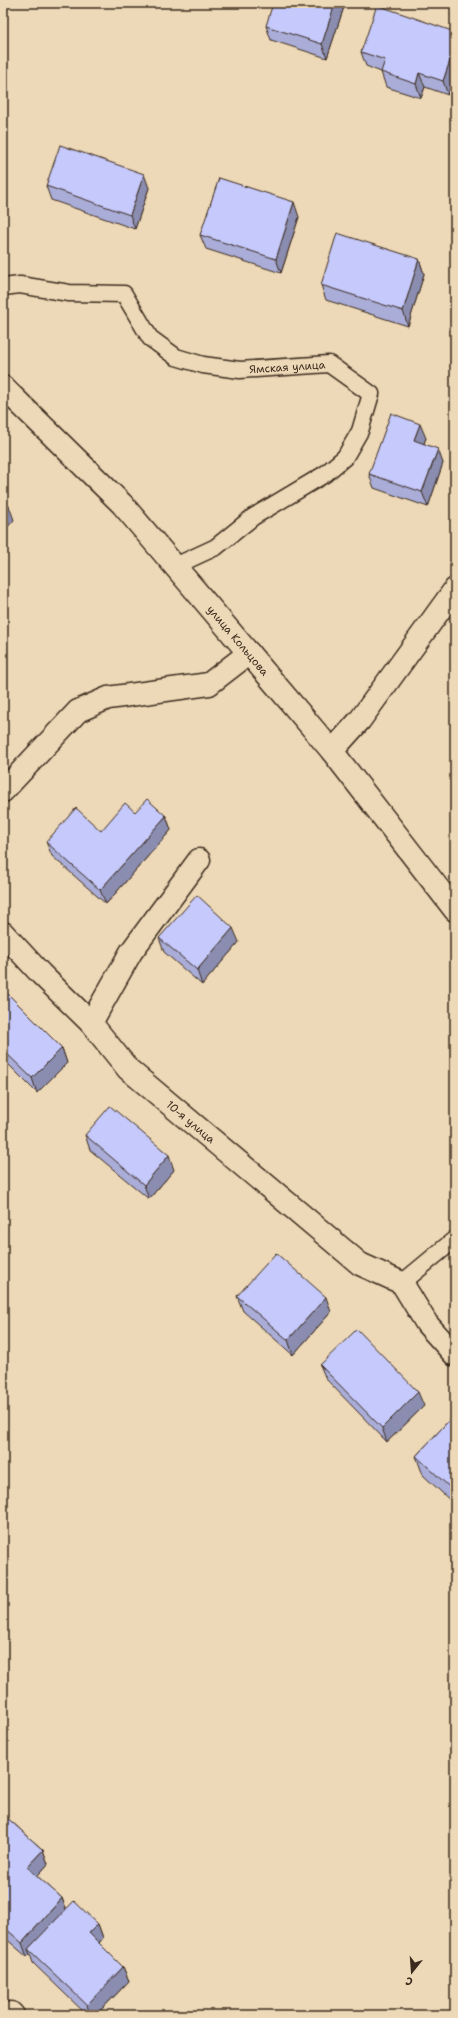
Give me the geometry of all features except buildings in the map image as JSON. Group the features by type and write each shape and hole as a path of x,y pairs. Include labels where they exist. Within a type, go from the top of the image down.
{"street":[{"name":"улица Кольцова","path":"3,387 122,504 332,751 455,910"},
{"path":"332,751 360,720 455,589"},
{"path":"3,791 78,711 108,698 209,684 249,653"},
{"path":"92,1023 131,952 199,860"},
{"name":"10-я улица","path":"3,933 41,974 92,1023 134,1074 360,1264 402,1283"},
{"path":"402,1283 427,1324 455,1355"}],"lane":[{"name":"Ямская улица","path":"3,287 20,285 69,293 124,294 150,338 176,357 203,365 240,370 329,364 371,394 360,431 345,457 325,474 253,517 216,547 175,566"},
{"path":"402,1283 455,1239"}]}
